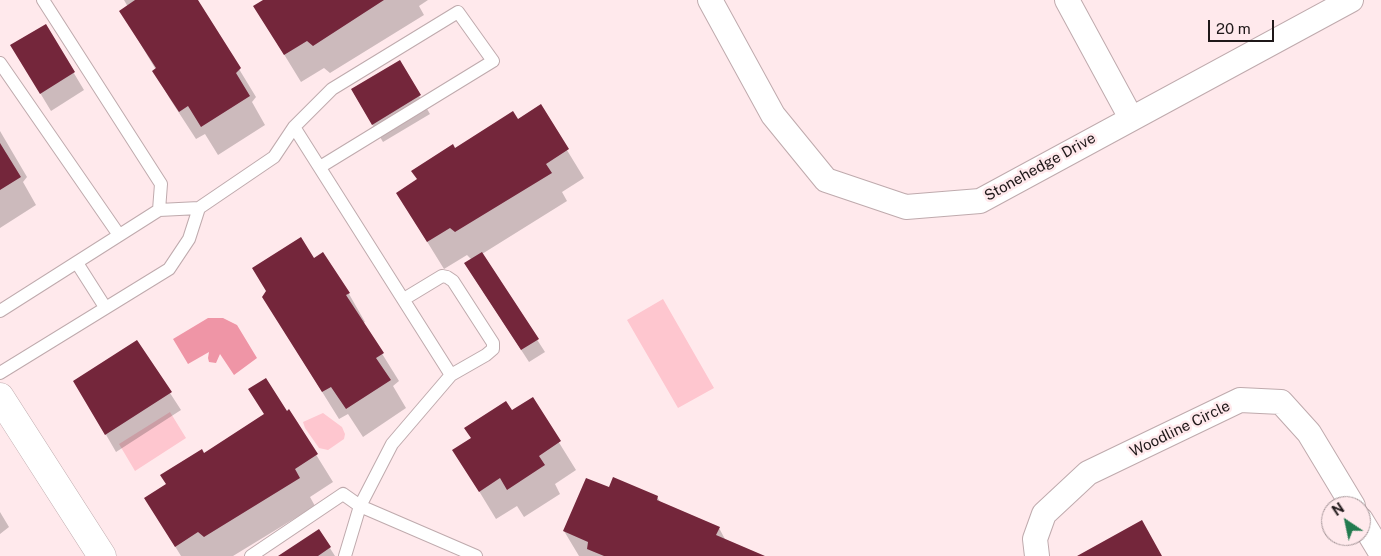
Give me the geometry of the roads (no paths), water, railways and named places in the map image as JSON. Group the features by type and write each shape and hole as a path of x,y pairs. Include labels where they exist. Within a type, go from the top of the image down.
{"street":[{"name":"Stonehedge Drive","path":"710,0 773,114 826,180 906,207 980,201 1351,0"},
{"path":"1067,0 1131,118"},
{"path":"0,397 102,556"},
{"name":"Woodline Circle","path":"1037,556 1035,539 1044,514 1088,473 1240,400 1281,402 1309,434 1347,496"},
{"path":"1371,536 1381,553"}],"lane":[{"path":"43,0 161,184 159,210"},
{"path":"0,312 159,210 199,208 274,157 294,127 332,89 458,12 493,61 320,167"},
{"path":"0,64 119,235"},
{"path":"294,127 451,375"},
{"path":"0,373 169,268 189,239 199,208"},
{"path":"77,263 105,308"},
{"path":"345,556 360,506 392,444 451,375 493,349 493,343 453,281 447,277 442,276 404,300"},
{"path":"251,556 343,494 360,506 476,556"}]}
